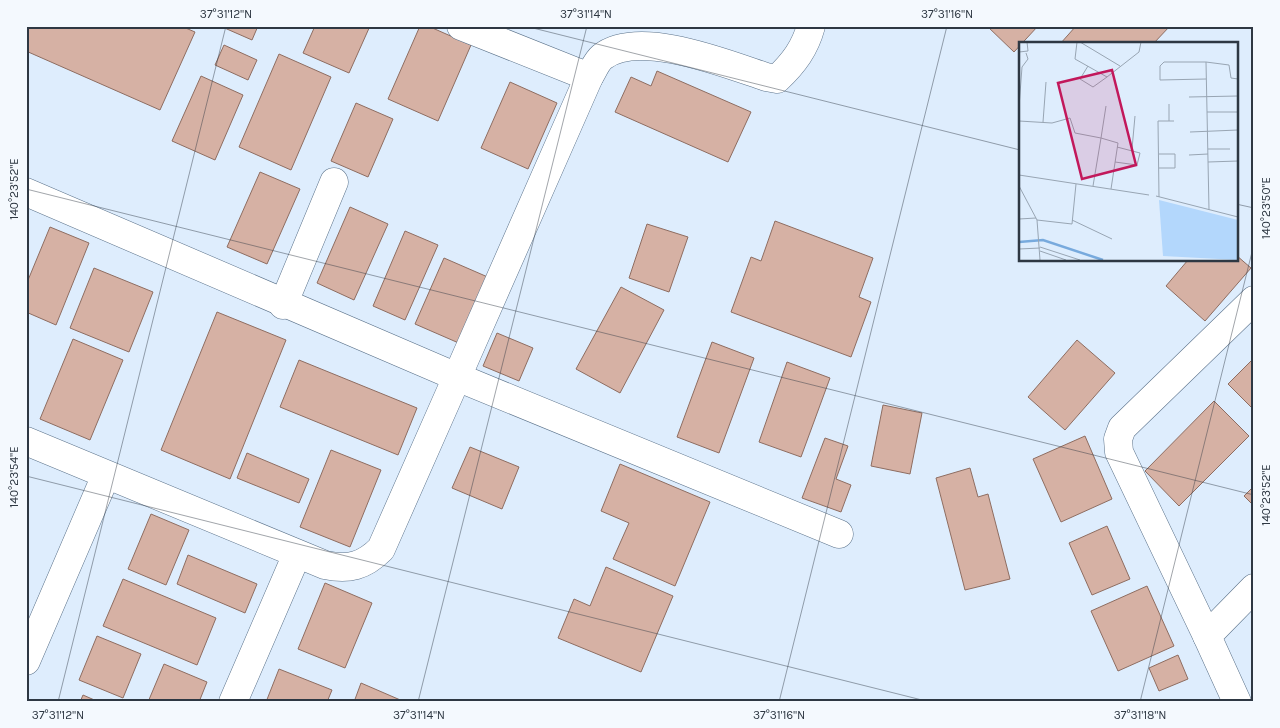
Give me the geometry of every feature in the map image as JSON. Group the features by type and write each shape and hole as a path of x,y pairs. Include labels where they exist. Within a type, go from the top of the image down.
{"street":[{"path":"460,26 589,77"},
{"path":"26,441 325,565 342,568 356,567 370,559 381,549 589,77 600,58 630,47 671,48 777,79 790,67 806,45 811,26"},
{"path":"283,304 334,182"},
{"path":"26,192 283,304 840,534"},
{"path":"1237,702 1119,452 1118,439 1122,428 1254,300"},
{"path":"26,661 106,474"},
{"path":"233,702 297,554"},
{"path":"1207,636 1254,588"}],"building":[{"path":"26,26 181,26 195,32 160,110 26,51"},
{"path":"220,26 258,26 252,40"},
{"path":"315,26 370,26 349,73 303,53"},
{"path":"420,26 428,26 471,45 438,121 388,99"},
{"path":"987,26 1038,26 1023,42 1019,42 1019,47 1014,52"},
{"path":"1076,26 1170,26 1155,42 1062,42"},
{"path":"224,45 257,60 248,80 215,65"},
{"path":"279,54 331,77 291,170 239,147"},
{"path":"657,71 751,112 728,162 615,112 631,77 651,86"},
{"path":"201,76 243,95 215,160 172,141"},
{"path":"510,82 557,103 528,169 481,148"},
{"path":"356,103 393,119 368,177 331,161"},
{"path":"260,172 300,189 267,264 227,247"},
{"path":"350,207 388,224 354,300 317,283"},
{"path":"775,221 873,258 859,297 871,302 851,357 731,312 751,257 761,261"},
{"path":"647,224 688,237 669,292 629,278"},
{"path":"50,227 89,243 56,325 26,312 26,285"},
{"path":"405,231 438,245 405,320 373,306"},
{"path":"1238,257 1251,268 1205,321 1166,286 1187,261 1238,261"},
{"path":"444,258 490,278 461,344 415,324"},
{"path":"94,268 153,292 129,352 70,328"},
{"path":"621,287 664,310 620,393 576,369"},
{"path":"217,312 286,340 230,479 161,450"},
{"path":"497,333 533,348 519,381 483,366"},
{"path":"73,339 123,360 90,440 40,419"},
{"path":"1077,340 1115,373 1065,430 1028,397"},
{"path":"712,342 754,358 719,453 677,437"},
{"path":"1254,358 1254,410 1228,384"},
{"path":"299,360 417,408 398,455 280,407"},
{"path":"787,362 830,378 801,457 759,442"},
{"path":"1214,401 1249,436 1179,506 1145,471"},
{"path":"883,405 922,413 910,474 871,466"},
{"path":"1085,436 1112,499 1061,522 1033,459"},
{"path":"825,438 848,446 836,479 851,485 841,512 802,498"},
{"path":"470,447 519,467 502,509 452,488"},
{"path":"331,450 381,470 350,547 300,527"},
{"path":"247,453 309,479 299,503 237,478"},
{"path":"620,464 710,502 675,586 613,559 629,523 601,511"},
{"path":"970,468 978,497 988,494 1010,579 965,590 936,478"},
{"path":"1254,486 1254,506 1244,496"},
{"path":"151,514 189,530 166,585 128,569"},
{"path":"1107,526 1130,579 1092,595 1069,543"},
{"path":"188,555 257,584 245,613 177,584"},
{"path":"606,567 673,596 641,672 558,638 574,599 590,606"},
{"path":"123,579 216,618 197,665 103,626"},
{"path":"325,583 372,603 345,668 298,649"},
{"path":"1147,586 1174,646 1118,671 1091,611"},
{"path":"97,636 141,654 123,698 79,680"},
{"path":"1178,655 1188,679 1159,691 1149,668"},
{"path":"164,664 207,682 199,702 148,702"},
{"path":"279,669 332,690 327,702 266,702"},
{"path":"361,683 405,702 354,702"},
{"path":"83,695 99,702 80,702"}]}
